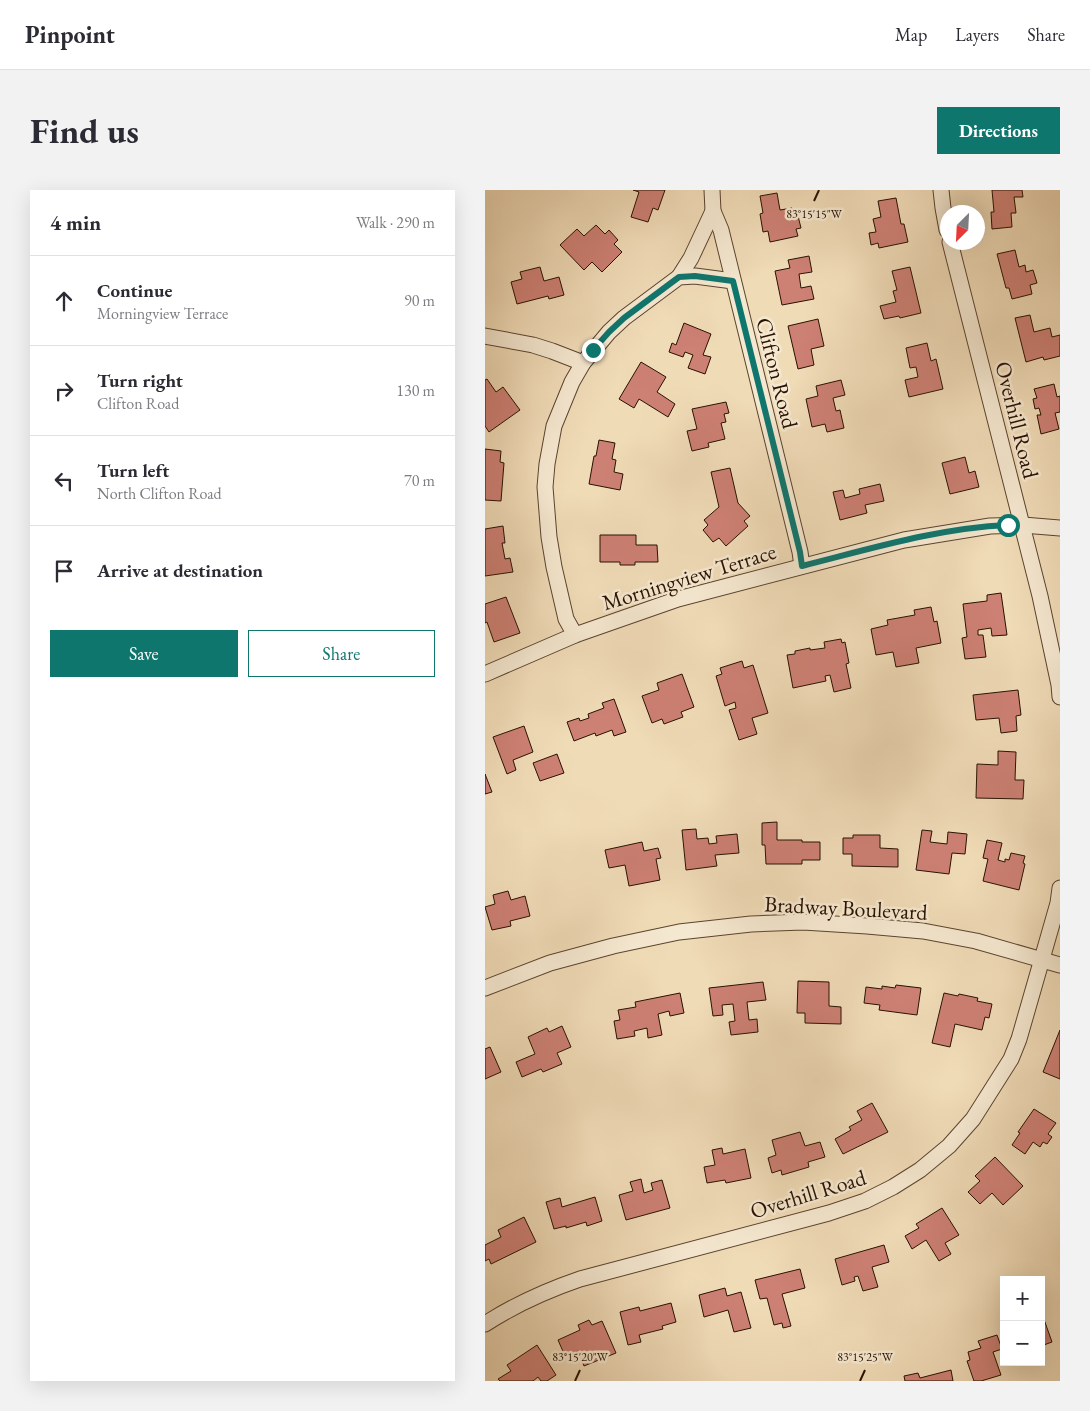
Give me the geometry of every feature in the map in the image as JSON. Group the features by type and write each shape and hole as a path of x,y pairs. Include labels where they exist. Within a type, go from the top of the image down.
{"street":[{"name":"Clifton Road","path":"712,190 713,211 721,230 802,566"},
{"path":"941,190 943,205"},
{"path":"575,635 566,619 549,537 545,487 554,426 572,382 583,363 609,332 624,318 679,277 691,258 713,211"},
{"name":"Overhill Road","path":"952,250 1041,596 1060,697"},
{"path":"679,277 695,276 733,281"},
{"path":"485,336 533,345 583,363"},
{"name":"Morningview Terrace","path":"485,674 575,635 678,599 802,566 905,540 947,532 990,526 1023,525 1060,528"},
{"name":"Overhill Road","path":"485,1324 515,1305 547,1290 580,1279 801,1221 865,1201 893,1187 920,1170 949,1146 973,1119 1011,1059 1019,1039 1042,959 1058,903 1060,888"},
{"name":"Bradway Boulevard","path":"485,988 550,963 613,946 679,932 751,924 803,922 923,931 976,941 1060,965"}],"building":[{"path":"633,190 665,190 658,210 653,208 648,222 631,217 639,192"},
{"path":"992,190 1022,190 1023,197 1014,197 1016,213 1011,213 1012,227 992,229 991,212 994,212"},
{"path":"777,193 780,210 792,208 793,213 797,212 801,228 796,229 798,236 770,242 768,231 763,232 760,214 763,213 760,196"},
{"path":"896,198 901,224 904,224 908,242 879,248 878,243 871,245 869,233 876,232 873,219 881,217 878,201"},
{"path":"596,225 605,234 609,230 618,240 614,244 622,252 602,272 592,262 584,270 560,245 577,229 584,236"},
{"path":"1015,250 1019,267 1025,265 1026,272 1033,270 1037,283 1030,285 1032,294 1012,299 1009,288 1006,288 997,254"},
{"path":"809,256 812,272 799,274 801,288 811,286 814,299 782,305 775,271 790,268 788,260"},
{"path":"540,267 544,281 559,277 564,295 549,299 548,296 517,304 511,282 522,279 520,272"},
{"path":"910,267 921,313 900,318 899,316 884,319 880,306 896,302 893,291 897,290 892,271"},
{"path":"1030,315 1034,332 1050,328 1052,337 1060,335 1060,356 1044,360 1043,357 1026,362 1015,318"},
{"path":"818,319 824,346 811,349 814,365 798,369 788,326"},
{"path":"684,323 711,334 703,355 711,357 705,374 688,368 693,355 685,352 683,357 669,352 672,343 676,345"},
{"path":"927,343 931,361 936,359 943,389 909,397 905,380 918,377 916,367 910,368 906,348"},
{"path":"641,362 666,377 657,392 675,404 668,417 639,399 634,408 619,399"},
{"path":"487,379 496,392 503,387 520,410 489,432 485,426 485,380"},
{"path":"841,380 845,395 833,398 836,411 840,410 844,428 827,432 825,424 812,427 806,399 818,396 816,386"},
{"path":"1054,384 1057,397 1060,396 1060,412 1055,413 1059,429 1041,434 1037,415 1041,415 1039,408 1035,409 1033,399 1037,398 1034,389"},
{"path":"726,402 729,413 724,414 726,422 721,423 725,439 708,443 709,447 692,451 687,431 697,429 692,409"},
{"path":"599,440 615,443 612,459 616,460 614,472 623,474 620,490 589,484"},
{"path":"485,449 501,451 500,462 504,463 501,501 485,500"},
{"path":"965,457 969,473 975,471 979,487 950,494 942,463"},
{"path":"730,468 738,503 750,516 744,521 748,526 726,546 719,538 713,542 703,530 708,525 704,520 719,507 711,472"},
{"path":"880,484 884,501 865,505 867,513 840,520 833,492 843,490 845,498 860,494 859,489"},
{"path":"503,526 505,543 502,543 505,559 510,558 513,572 485,576 485,529"},
{"path":"600,535 636,535 636,545 657,545 658,562 635,562 635,565 620,565 620,562 600,562"},
{"path":"1001,593 1007,635 992,636 991,628 978,630 978,635 983,635 986,657 965,659 962,638 967,637 963,604 987,601 987,595"},
{"path":"506,597 520,633 494,642 487,622 485,623 485,604"},
{"path":"931,607 934,622 937,621 941,643 916,648 919,663 896,667 893,652 876,655 871,629 888,625 887,620 915,615 914,610"},
{"path":"841,639 842,643 845,642 849,663 846,664 851,688 834,692 830,675 825,676 826,681 793,688 787,655 810,648 810,650 825,648 824,642"},
{"path":"742,661 744,668 753,665 768,713 752,718 757,734 739,740 729,710 736,708 735,702 725,706 716,676 722,674 720,668"},
{"path":"682,674 694,707 681,712 683,717 664,724 662,719 652,723 642,696 659,690 657,683"},
{"path":"1018,690 1021,715 1016,716 1017,731 1001,733 999,718 976,720 973,695"},
{"path":"614,699 626,732 614,736 612,730 596,736 595,733 574,741 567,722 579,718 580,721 589,718 588,714 604,708 602,703"},
{"path":"524,726 533,752 513,760 516,770 507,774 493,737"},
{"path":"998,751 1016,752 1015,780 1024,780 1023,799 976,798 977,764 998,765"},
{"path":"557,754 564,773 540,781 533,763"},
{"path":"485,774 492,792 485,794"},
{"path":"777,822 777,840 820,842 820,860 802,860 802,864 766,864 765,845 762,845 762,823"},
{"path":"696,829 697,839 708,838 709,844 717,843 716,836 737,834 739,853 715,855 717,866 686,870 682,830"},
{"path":"922,830 932,831 930,842 947,844 948,832 967,834 965,854 952,853 949,874 916,870"},
{"path":"853,835 880,835 880,848 898,849 898,867 852,866 852,854 843,854 843,838 853,838"},
{"path":"987,840 1002,843 998,860 1005,862 1005,859 1009,860 1011,853 1025,856 1019,890 983,881 988,859 983,858"},
{"path":"642,842 644,851 658,848 661,858 656,859 660,880 629,886 625,865 609,868 605,850"},
{"path":"508,891 511,900 525,896 530,916 510,921 511,926 492,930 485,907 495,904 493,895"},
{"path":"798,981 829,982 829,1006 841,1007 841,1024 805,1023 805,1013 797,1013"},
{"path":"763,982 766,1000 747,1002 749,1020 757,1019 758,1032 731,1035 729,1022 735,1021 733,1004 722,1005 723,1015 713,1016 709,988"},
{"path":"896,985 921,988 917,1015 879,1010 880,1005 864,1003 866,987 882,989 882,986 895,988"},
{"path":"680,993 684,1013 670,1016 669,1011 658,1014 662,1035 648,1038 647,1028 634,1031 635,1036 617,1039 614,1021 620,1020 618,1010 636,1007 635,1002"},
{"path":"944,993 978,998 977,1001 992,1004 989,1018 985,1017 982,1030 955,1024 950,1047 932,1043"},
{"path":"562,1026 571,1047 557,1053 562,1064 543,1072 541,1069 522,1077 516,1062 535,1054 528,1037 547,1028 549,1032"},
{"path":"1060,1030 1060,1079 1043,1072"},
{"path":"490,1047 501,1072 485,1079 485,1049"},
{"path":"872,1103 888,1132 843,1154 835,1139 851,1130 849,1127 862,1120 857,1111"},
{"path":"1034,1109 1056,1123 1048,1134 1052,1137 1047,1144 1043,1142 1040,1147 1033,1142 1025,1154 1012,1145 1020,1133 1018,1132"},
{"path":"800,1132 805,1146 820,1142 825,1157 808,1162 809,1167 782,1175 781,1170 772,1173 768,1158 776,1155 772,1140"},
{"path":"722,1148 723,1154 745,1149 751,1178 726,1183 725,1180 707,1183 704,1167 715,1165 712,1150"},
{"path":"995,1157 1023,1186 1003,1205 992,1193 980,1204 968,1192 980,1181 975,1176"},
{"path":"641,1179 644,1193 653,1190 651,1183 662,1180 670,1208 626,1220 619,1195 633,1191 630,1182"},
{"path":"595,1197 602,1221 587,1226 586,1222 566,1228 566,1226 554,1229 546,1202 560,1198 562,1207"},
{"path":"942,1208 959,1235 945,1243 951,1254 939,1261 926,1240 912,1249 905,1236 919,1228 916,1224"},
{"path":"524,1217 536,1242 491,1264 489,1259 485,1261 485,1245 501,1237 498,1230"},
{"path":"884,1245 889,1262 872,1267 878,1287 863,1291 858,1276 854,1277 855,1281 842,1285 835,1259"},
{"path":"800,1269 805,1288 782,1294 791,1326 783,1328 782,1323 774,1325 767,1298 760,1299 755,1280"},
{"path":"725,1288 727,1296 741,1292 751,1328 734,1332 728,1310 704,1317 699,1295"},
{"path":"671,1303 676,1322 662,1326 663,1329 639,1335 641,1342 628,1345 620,1312 639,1307 640,1311"},
{"path":"589,1320 592,1325 602,1321 616,1353 584,1366 578,1351 565,1356 558,1340 580,1330 578,1325"},
{"path":"1045,1322 1052,1342 1045,1345"},
{"path":"997,1335 1000,1350 993,1352 1001,1375 981,1381 974,1381 967,1361 970,1360 968,1352 981,1348 978,1341"},
{"path":"537,1345 556,1375 547,1381 541,1381 538,1377 533,1381 500,1381 498,1379 511,1371 507,1365"},
{"path":"951,1370 953,1381 905,1381 904,1376 918,1373 920,1378"}],"route":[{"path":"593,350 624,318 679,277 695,276 733,281 802,566 905,540 947,532 1008,525"}]}
